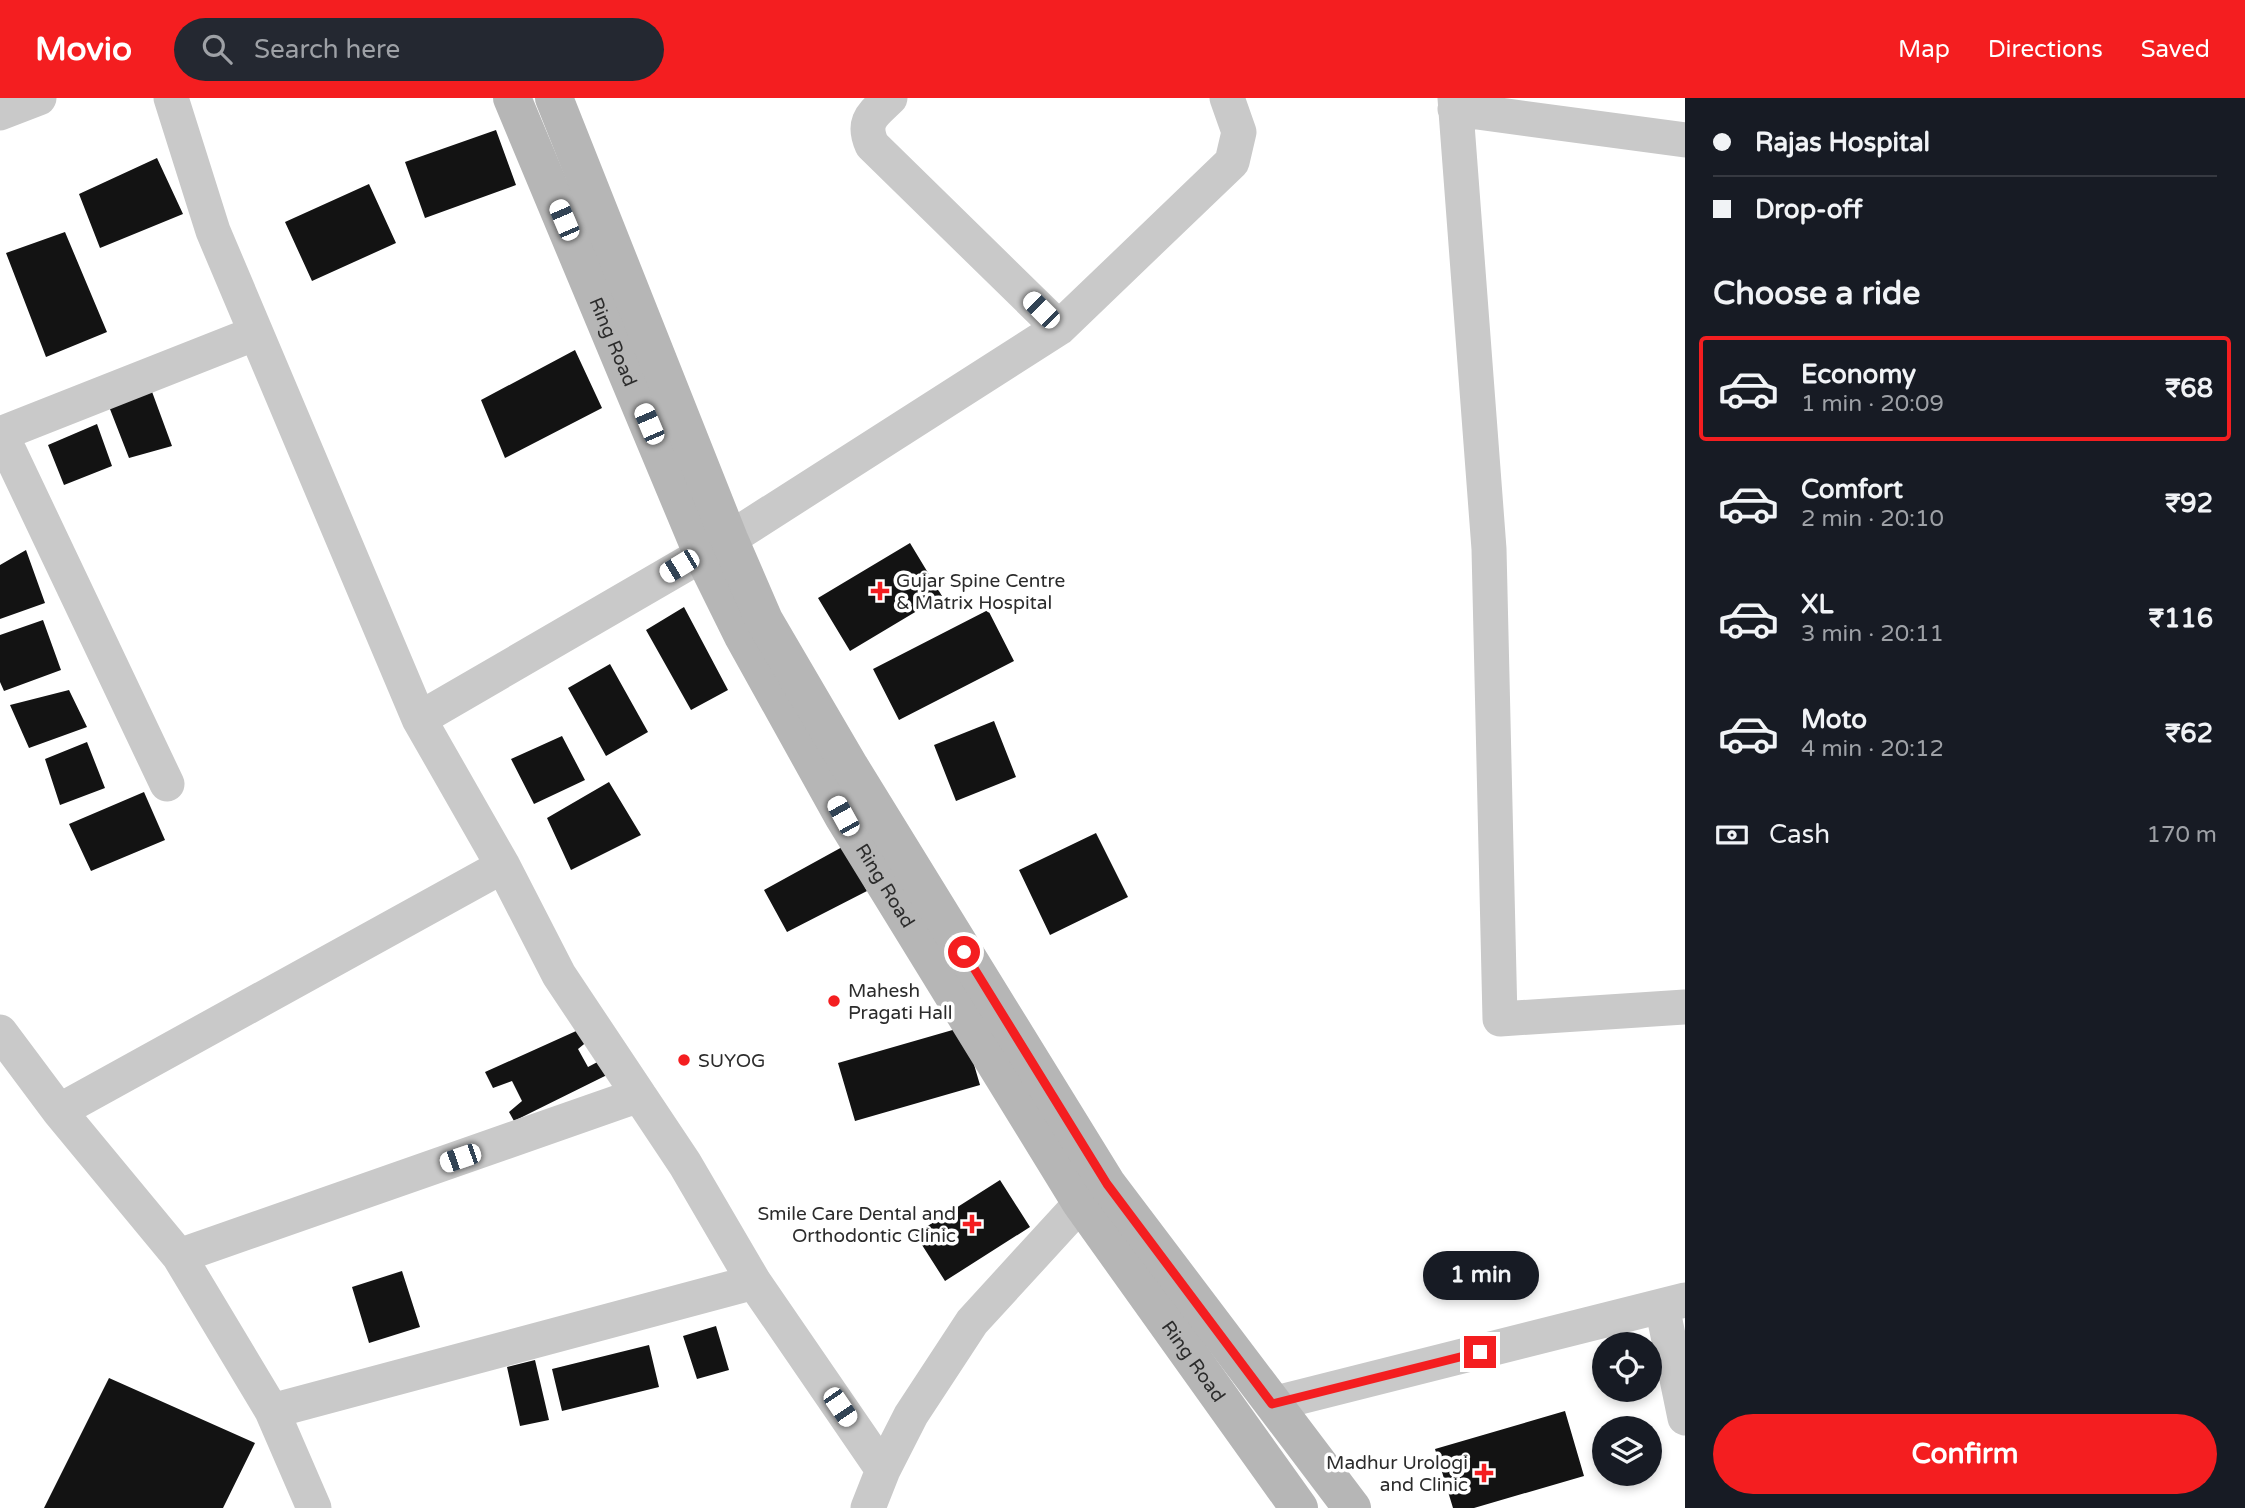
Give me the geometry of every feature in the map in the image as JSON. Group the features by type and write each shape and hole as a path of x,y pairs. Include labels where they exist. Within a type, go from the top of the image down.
{"main road":[{"name":"Ring Road","path":"512,98 715,546 743,636 843,816 1299,1508"},
{"path":"554,98 715,546"},
{"path":"1094,1194 1272,1404 1352,1508"}],"street":[{"path":"0,113 39,98"},
{"path":"171,98 213,231 419,719 503,866 559,975 685,1164 754,1282 883,1470"},
{"path":"890,98 868,123 867,134 872,145 1059,328"},
{"path":"419,719 715,546 1059,328 1233,162 1239,132 1227,98"},
{"path":"1685,140 1455,104 1489,549 1500,1019 1685,1007"},
{"path":"167,784 1,434 256,333"},
{"path":"60,1111 503,866"},
{"path":"0,1032 60,1111 179,1256 272,1411 314,1508"},
{"path":"179,1256 639,1095"},
{"path":"867,1508 911,1415 972,1322 1094,1194"},
{"path":"272,1411 754,1282"},
{"path":"1272,1404 1673,1303 1685,1418"}],"building":[{"path":"496,130 516,185 425,218 405,162"},
{"path":"157,158 183,214 100,248 79,194"},
{"path":"369,184 396,243 312,281 285,222"},
{"path":"65,232 107,332 46,357 6,253"},
{"path":"575,350 602,408 505,458 481,400"},
{"path":"151,389 172,446 129,458 108,404"},
{"path":"97,424 112,466 64,485 48,445"},
{"path":"910,543 942,596 850,651 818,598"},
{"path":"26,550 45,603 0,619 0,565"},
{"path":"684,607 728,690 691,710 646,630"},
{"path":"988,610 1014,661 899,720 873,669"},
{"path":"43,620 61,670 4,691 0,682 0,635"},
{"path":"610,664 648,732 606,756 568,688"},
{"path":"69,690 87,727 29,748 10,705"},
{"path":"994,721 1016,777 956,801 934,745"},
{"path":"562,736 585,780 534,804 511,759"},
{"path":"87,742 105,788 60,805 45,759"},
{"path":"609,782 641,835 571,870 547,818"},
{"path":"144,792 165,840 91,871 69,824"},
{"path":"1096,833 1128,897 1050,935 1019,870"},
{"path":"844,846 867,891 787,932 764,890"},
{"path":"585,1027 589,1040 578,1049 588,1067 605,1058 609,1074 514,1121 509,1112 522,1101 512,1081 493,1088 485,1072"},
{"path":"963,1027 980,1085 855,1121 838,1063"},
{"path":"1000,1180 1030,1227 945,1281 915,1234"},
{"path":"402,1271 420,1327 369,1343 352,1287"},
{"path":"716,1326 729,1370 697,1379 683,1336"},
{"path":"649,1345 659,1387 562,1411 552,1369"},
{"path":"535,1360 549,1420 520,1426 507,1367"},
{"path":"109,1378 255,1443 223,1508 44,1508"},
{"path":"1565,1411 1584,1476 1474,1508 1453,1508 1435,1449"}],"place":[{"name":"Gujar Spine Centre & Matrix Hospital","path":"880,591"},
{"name":"Mahesh Pragati Hall","path":"834,1001"},
{"name":"SUYOG","path":"684,1060"},
{"name":"Smile Care Dental and Orthodontic Clinic","path":"972,1224"},
{"name":"Madhur Urologi and Clinic","path":"1484,1473"}],"route":[{"path":"964,952 1107,1184 1272,1404 1480,1352"}]}
